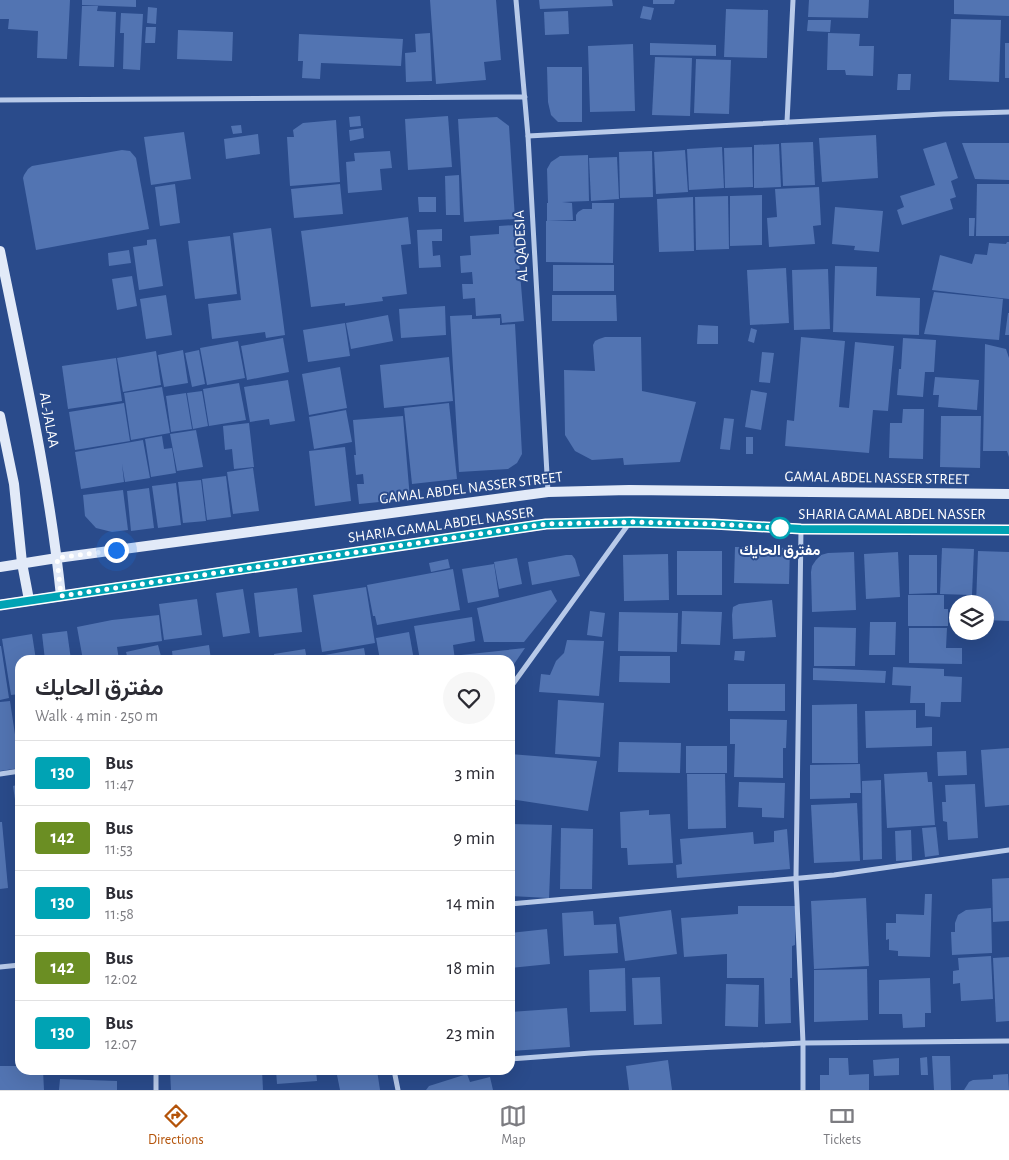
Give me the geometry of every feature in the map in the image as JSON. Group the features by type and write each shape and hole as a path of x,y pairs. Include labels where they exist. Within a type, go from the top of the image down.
{"main road":[{"name":"AL-JALAA","path":"0,251 35,425 57,558 61,596"},
{"path":"0,416 14,484 22,563 29,600"},
{"name":"GAMAL ABDEL NASSER STREET","path":"0,567 548,492 630,490 1009,494"},
{"name":"SHARIA GAMAL ABDEL NASSER","path":"0,605 546,524 630,522 801,529 1009,530"}],"street":[{"name":"AL QADESIA","path":"516,0 528,136 548,492"},
{"path":"787,122 793,0"},
{"path":"0,100 525,97"},
{"path":"528,136 1009,112"},
{"path":"515,681 630,522"},
{"path":"801,529 796,878 803,1043 802,1090"},
{"path":"0,774 15,772"},
{"path":"515,904 844,873 1009,850"},
{"path":"0,967 15,966"},
{"path":"515,1059 591,1053 803,1043 1009,1041"},
{"path":"156,1075 156,1090"},
{"path":"395,1075 398,1090"}],"building":[{"path":"0,0 70,0 67,59 37,58 38,31 8,29 9,19 0,19"},
{"path":"82,0 136,0 136,7 82,5"},
{"path":"430,0 496,0 501,60 484,62 486,80 436,84"},
{"path":"539,0 612,0 613,6 540,9"},
{"path":"653,0 675,0 674,4 653,4"},
{"path":"809,0 869,0 868,18 808,17"},
{"path":"954,0 1009,0 1009,16 954,14"},
{"path":"82,6 98,6 97,11 116,12 114,67 79,66"},
{"path":"643,6 654,8 651,20 640,18"},
{"path":"148,7 157,8 156,24 147,23"},
{"path":"726,9 768,10 767,58 724,57"},
{"path":"568,11 569,34 545,35 544,12"},
{"path":"121,13 143,14 140,70 123,69 124,33 120,33"},
{"path":"951,19 1001,20 999,82 949,80"},
{"path":"808,20 831,20 830,32 807,31"},
{"path":"146,27 156,27 155,43 145,43"},
{"path":"178,30 233,32 232,61 177,59"},
{"path":"430,33 432,81 406,82 405,53 416,52 415,34"},
{"path":"828,33 860,34 859,46 874,46 873,76 846,75 845,70 827,70"},
{"path":"299,34 403,39 401,66 321,63 320,79 302,78 303,61 298,61"},
{"path":"650,43 716,45 716,56 650,55"},
{"path":"1005,43 1009,43 1009,78 1005,78"},
{"path":"633,44 635,111 590,112 588,46"},
{"path":"655,57 692,58 690,116 652,115"},
{"path":"696,59 731,60 729,114 694,113"},
{"path":"547,67 582,67 582,122 558,122 551,115 548,102"},
{"path":"898,74 911,74 910,90 897,90"},
{"path":"360,116 361,126 350,127 349,117"},
{"path":"448,116 452,167 408,170 405,119"},
{"path":"497,117 509,126 515,219 464,222 458,119"},
{"path":"336,120 340,182 290,186 287,137 294,137 293,130 303,123"},
{"path":"241,125 242,133 233,134 231,126"},
{"path":"363,128 364,138 350,141 349,130"},
{"path":"184,132 191,179 151,185 144,137"},
{"path":"258,134 260,154 226,159 224,139"},
{"path":"876,135 878,178 822,182 819,138"},
{"path":"813,142 815,185 783,186 781,143"},
{"path":"946,142 958,178 951,181 956,197 950,199 953,209 902,225 897,210 904,207 900,196 935,185 923,149"},
{"path":"962,143 1009,143 1009,180 975,179"},
{"path":"779,144 781,187 754,188 754,145"},
{"path":"722,147 724,188 689,190 687,149"},
{"path":"752,147 753,187 725,188 724,148"},
{"path":"122,150 130,151 136,158 149,229 36,250 23,178 28,169 32,166"},
{"path":"685,150 688,192 656,194 654,152"},
{"path":"390,151 392,168 380,169 382,190 348,193 346,162 355,161 354,153"},
{"path":"652,151 653,197 620,198 619,152"},
{"path":"588,155 589,201 562,202 572,203 573,220 547,221 547,169 551,162 560,156"},
{"path":"617,157 619,199 591,201 589,158"},
{"path":"459,175 460,215 446,215 445,176"},
{"path":"175,184 180,223 160,226 155,187"},
{"path":"340,184 343,214 294,218 291,189"},
{"path":"977,184 1009,184 1009,236 976,236"},
{"path":"819,187 821,225 813,226 815,244 769,247 767,218 777,217 775,189"},
{"path":"762,195 762,245 730,246 730,196"},
{"path":"728,196 729,249 696,250 695,197"},
{"path":"418,197 436,197 436,212 419,212"},
{"path":"693,197 694,251 659,252 657,199"},
{"path":"592,203 614,203 613,263 546,262 546,221 576,221 578,212 583,209 592,209"},
{"path":"835,207 883,211 879,252 854,250 855,246 832,244"},
{"path":"408,217 411,244 401,245 407,294 382,297 383,301 345,306 345,303 311,307 301,231"},
{"path":"969,218 975,218 974,236 969,236"},
{"path":"516,225 524,321 502,323 501,314 476,316 475,298 463,299 462,284 473,284 472,272 461,273 460,256 471,255 470,236 499,234 499,226"},
{"path":"271,228 285,335 266,338 265,332 212,339 208,304 241,300 233,233"},
{"path":"442,229 442,241 432,241 433,256 440,255 441,267 419,268 417,230"},
{"path":"230,236 237,294 195,299 188,241"},
{"path":"156,239 163,286 139,290 133,247 147,245 147,240"},
{"path":"1009,242 1009,299 932,290 940,255 972,264 975,254 987,255 989,243 1006,244"},
{"path":"129,250 131,263 109,266 108,253"},
{"path":"553,265 614,265 614,291 553,291"},
{"path":"835,266 877,267 876,296 920,298 919,335 833,332"},
{"path":"786,268 789,323 750,325 747,270"},
{"path":"828,269 830,329 794,330 792,270"},
{"path":"132,276 137,306 117,310 112,279"},
{"path":"934,292 1003,299 999,340 924,334"},
{"path":"166,295 172,335 146,339 140,299"},
{"path":"552,295 616,295 617,321 552,321"},
{"path":"445,306 446,335 401,338 399,309"},
{"path":"1008,313 1009,335 1005,335"},
{"path":"388,315 393,341 351,349 346,323"},
{"path":"472,315 472,319 500,318 500,325 515,324 522,454 517,463 508,469 459,472 450,316"},
{"path":"345,323 350,356 308,362 303,330"},
{"path":"698,325 718,326 718,344 697,344"},
{"path":"751,328 757,330 754,343 748,341"},
{"path":"605,337 641,337 642,391 696,402 680,462 624,465 623,458 592,460 575,451 565,435 564,370 595,371 593,345 595,341"},
{"path":"801,337 845,341 839,407 849,408 855,342 894,346 888,411 873,410 869,453 785,446 787,420 794,421"},
{"path":"283,338 289,372 247,380 241,346"},
{"path":"903,338 936,340 934,372 925,372 923,397 897,395"},
{"path":"238,341 245,378 207,385 200,348"},
{"path":"985,344 1006,349 1009,358 1009,457 1007,451 983,451"},
{"path":"183,350 188,383 164,387 158,355"},
{"path":"199,350 205,384 192,387 185,353"},
{"path":"156,351 161,385 123,392 117,358"},
{"path":"762,352 774,353 770,383 759,382"},
{"path":"449,357 453,401 384,408 380,365"},
{"path":"116,358 122,401 68,409 62,366"},
{"path":"340,367 347,408 309,415 302,374"},
{"path":"935,377 979,380 977,410 938,407 939,395 933,395"},
{"path":"288,380 295,421 270,425 269,419 250,422 244,387"},
{"path":"239,383 246,420 209,426 203,389"},
{"path":"162,387 170,433 131,440 124,393"},
{"path":"751,390 767,393 761,430 745,427"},
{"path":"202,391 208,426 193,429 187,393"},
{"path":"186,393 192,429 171,432 166,396"},
{"path":"124,403 130,441 75,450 69,412"},
{"path":"449,403 457,479 412,484 404,408"},
{"path":"903,409 924,409 923,459 889,458 890,423 902,423"},
{"path":"346,410 352,442 314,449 309,417"},
{"path":"403,416 410,499 359,504 357,484 364,484 363,474 356,475 353,420"},
{"path":"941,416 981,416 980,468 940,467"},
{"path":"724,418 734,419 730,450 720,449"},
{"path":"249,423 254,467 234,469 232,449 225,450 223,426"},
{"path":"196,430 203,467 177,471 170,434"},
{"path":"162,436 164,449 172,448 176,473 151,477 145,439"},
{"path":"746,437 753,437 753,454 746,454"},
{"path":"143,440 150,478 125,482 122,464 124,482 81,489 75,452"},
{"path":"345,447 351,501 315,506 309,451"},
{"path":"253,468 259,511 233,514 227,472"},
{"path":"226,476 231,517 207,520 202,479"},
{"path":"201,480 206,521 183,523 178,482"},
{"path":"176,483 181,525 158,528 152,486"},
{"path":"149,488 154,528 131,531 127,491"},
{"path":"123,490 128,530 112,532 96,528 85,516 83,495"},
{"path":"735,547 790,548 789,584 734,583"},
{"path":"942,548 974,549 972,595 940,594"},
{"path":"677,551 722,551 722,595 677,595"},
{"path":"978,551 1009,552 1009,621 994,620 994,595 976,595"},
{"path":"854,552 856,610 812,612 811,572 816,560 821,555 828,553"},
{"path":"898,552 900,597 866,599 864,554"},
{"path":"668,554 669,600 624,601 623,555"},
{"path":"572,555 575,559 580,576 532,585 528,562"},
{"path":"909,555 937,555 937,593 909,594"},
{"path":"517,558 522,584 499,589 494,562"},
{"path":"448,559 450,568 431,572 429,563"},
{"path":"494,564 499,597 468,603 462,569"},
{"path":"453,569 460,610 377,625 375,616 373,616 367,585"},
{"path":"366,587 375,643 322,652 313,595"},
{"path":"297,588 302,632 259,637 254,593"},
{"path":"243,589 250,633 223,637 216,593"},
{"path":"551,590 557,601 524,642 484,642 477,608"},
{"path":"908,595 944,595 944,609 948,609 948,626 908,626"},
{"path":"197,599 202,635 164,640 159,604"},
{"path":"772,600 776,637 733,639 733,607 739,604"},
{"path":"590,611 605,613 602,637 587,635"},
{"path":"682,611 722,612 720,645 681,644"},
{"path":"619,612 678,613 677,652 618,651"},
{"path":"159,615 162,641 117,647 118,655 82,655 77,627 112,620"},
{"path":"472,617 475,641 453,645 454,655 419,655 414,626"},
{"path":"870,622 896,622 895,655 869,655"},
{"path":"814,627 856,628 855,666 814,666"},
{"path":"909,628 947,628 946,648 962,648 962,664 909,663"},
{"path":"67,631 70,655 44,655 42,634"},
{"path":"409,632 413,655 379,655 376,638"},
{"path":"32,634 35,655 15,655 15,695 11,695 2,639"},
{"path":"567,640 604,641 599,696 539,692 541,674 550,675 556,661 564,653"},
{"path":"158,645 161,655 127,655 126,652"},
{"path":"209,645 210,655 172,655 172,651"},
{"path":"0,646 9,698 0,700"},
{"path":"364,648 365,655 325,655"},
{"path":"525,648 515,663 515,655 461,655"},
{"path":"305,649 306,655 274,655"},
{"path":"735,651 745,651 744,661 734,660"},
{"path":"620,656 670,656 670,683 619,682"},
{"path":"893,667 944,669 944,676 962,677 961,702 941,702 940,717 925,716 925,703 910,703 911,686 892,685"},
{"path":"813,668 886,671 885,683 813,680"},
{"path":"728,684 785,684 785,711 728,711"},
{"path":"558,700 604,703 600,757 555,754"},
{"path":"10,701 15,734 15,769 0,771 0,702"},
{"path":"857,704 858,763 812,763 812,705"},
{"path":"916,710 916,728 932,727 932,746 866,748 865,711"},
{"path":"730,719 787,720 786,748 783,748 783,778 734,777 735,744 730,744"},
{"path":"619,742 681,743 680,773 618,772"},
{"path":"686,746 727,746 727,773 686,773"},
{"path":"1009,748 1009,805 985,807 981,750"},
{"path":"966,751 967,775 938,776 937,752"},
{"path":"515,754 597,761 588,811 515,800"},
{"path":"860,764 861,793 850,793 850,798 810,799 810,765"},
{"path":"927,772 928,782 932,782 935,825 887,828 884,774"},
{"path":"687,774 725,774 726,828 688,829"},
{"path":"881,780 882,859 863,860 862,781"},
{"path":"739,782 785,783 784,818 762,817 762,808 738,807"},
{"path":"975,784 978,838 948,840 947,822 943,821 942,802 946,802 945,785"},
{"path":"857,803 860,861 814,863 811,805"},
{"path":"649,810 649,815 670,814 673,863 628,865 627,848 621,848 620,812"},
{"path":"0,822 2,822 8,888 0,889"},
{"path":"515,824 552,825 549,898 515,896"},
{"path":"936,827 939,855 925,857 922,828"},
{"path":"561,828 593,829 592,889 560,889"},
{"path":"787,829 790,869 677,878 676,865 682,864 680,839 753,832 754,844 774,842 774,831"},
{"path":"911,830 912,860 896,861 895,831"},
{"path":"1009,878 1009,921 993,922 992,879"},
{"path":"925,894 932,894 930,957 898,956 898,951 889,950 889,939 886,940 886,923 896,923 896,914 924,915"},
{"path":"866,898 869,966 814,969 811,901"},
{"path":"738,906 796,906 795,945 792,946 792,978 790,978 791,1023 765,1024 764,978 727,978 727,954 684,957 681,918 738,914"},
{"path":"991,908 992,953 952,955 951,932 955,932 955,923 958,915 966,910"},
{"path":"671,910 677,954 625,961 619,917"},
{"path":"593,911 594,925 616,924 618,953 564,956 562,913"},
{"path":"547,929 550,964 515,968 515,932"},
{"path":"991,956 993,999 961,1001 960,983 953,984 953,971 959,970 958,958"},
{"path":"1009,957 1009,1021 996,1022 993,958"},
{"path":"625,968 626,1011 590,1012 589,970"},
{"path":"867,969 868,1020 814,1022 814,970"},
{"path":"660,977 662,1024 634,1025 632,978"},
{"path":"930,978 931,1013 925,1013 925,1027 903,1028 902,1014 879,1014 879,980"},
{"path":"726,984 759,985 758,1027 725,1026"},
{"path":"567,1008 570,1047 515,1051 515,1012"},
{"path":"932,1056 950,1056 951,1090 934,1090"},
{"path":"927,1057 928,1075 921,1075 920,1058"},
{"path":"829,1058 848,1058 849,1075 869,1074 869,1090 820,1090 820,1075 829,1075"},
{"path":"899,1058 899,1075 874,1076 873,1060"},
{"path":"668,1060 672,1090 629,1090 626,1066"},
{"path":"0,1066 15,1066 15,1075 43,1075 44,1090 0,1090"},
{"path":"1008,1074 1009,1090 964,1090 969,1082 973,1080 993,1079 993,1075"},
{"path":"170,1075 262,1075 263,1090 171,1090"},
{"path":"276,1075 316,1075 317,1081 277,1084"},
{"path":"337,1075 378,1075 380,1090 340,1090"},
{"path":"467,1075 470,1082 490,1077 493,1090 426,1090 429,1086"},
{"path":"60,1079 117,1081 117,1090 59,1090"}],"bus line":[{"name":"130","path":"0,605 546,524 630,522 801,529 1009,530"}],"place":[{"name":"مفترق الحايك","path":"780,528"}],"route":[{"path":"116,550 57,558 61,596 546,524 630,522 783,528 780,528"}]}
